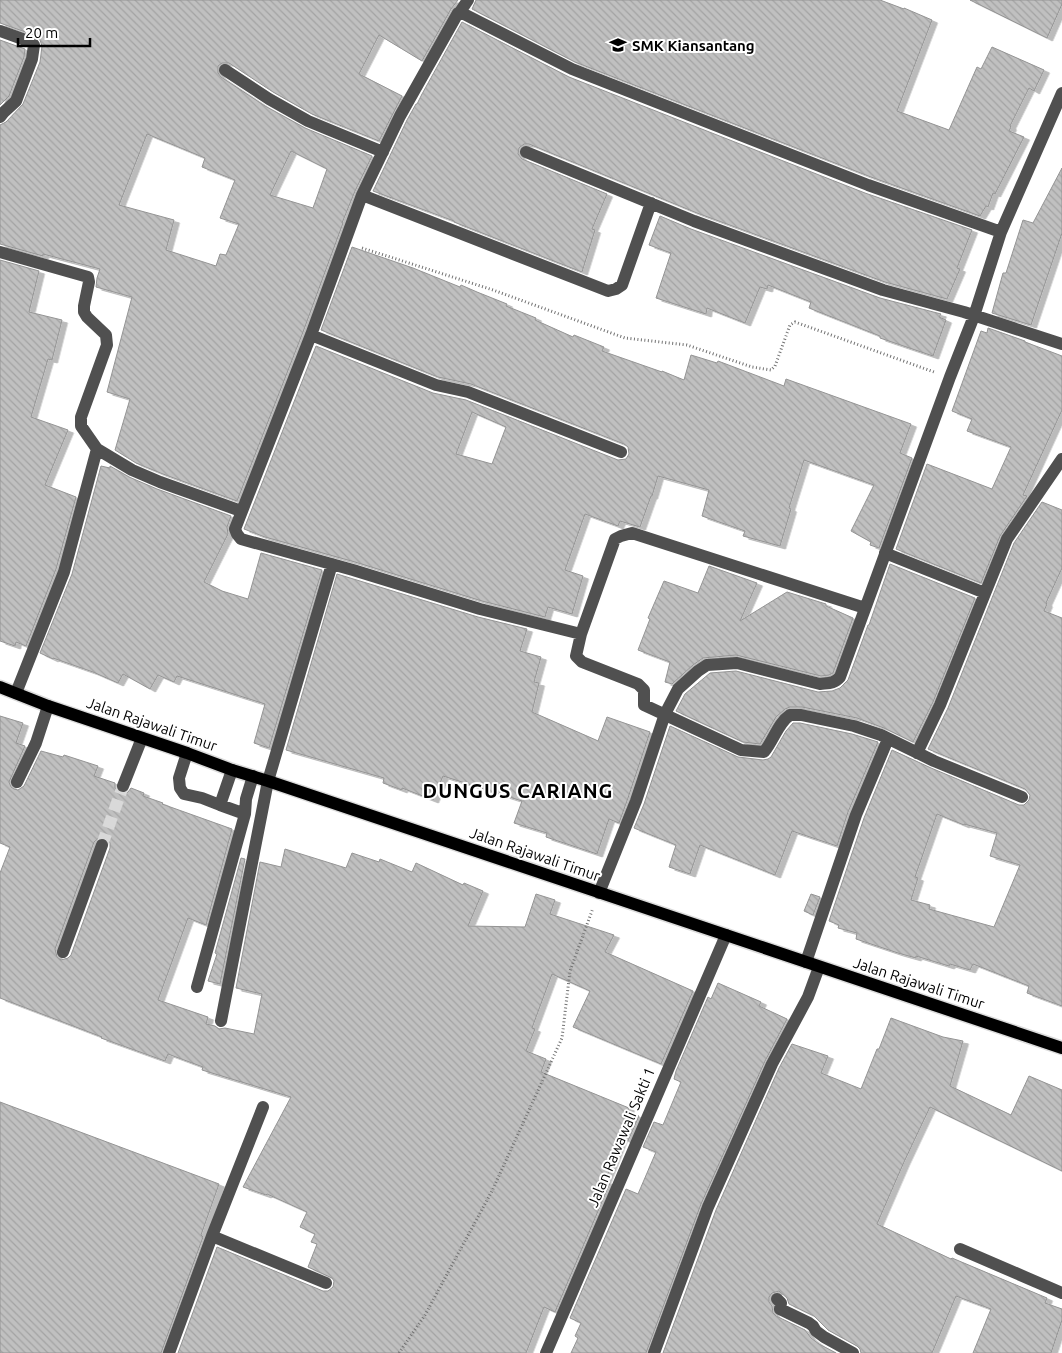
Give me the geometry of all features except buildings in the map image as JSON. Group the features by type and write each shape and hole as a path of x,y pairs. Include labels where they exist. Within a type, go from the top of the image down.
{"main road":[{"name":"Jalan Rajawali Timur","path":"0,686 48,706 232,770 1062,1048"}],"street":[{"path":"468,0 457,14 404,108 362,195 311,335 235,529 241,539 332,564 480,609 581,634"},
{"path":"460,12 572,69 868,185 1001,232"},
{"path":"0,31 31,42 34,45 32,59 16,100 0,117"},
{"path":"225,70 269,99 308,121 383,152"},
{"path":"599,892 636,801 665,714 678,689 698,671 707,665 737,663 820,684 836,682 840,677 974,316 1001,232 1062,93"},
{"path":"526,152 694,221 884,290 1062,344"},
{"path":"362,195 608,290 616,289 622,285 652,203"},
{"path":"0,252 88,277 89,279 84,312 106,335 107,345 81,417 81,426 97,449 132,470 241,511"},
{"path":"311,335 436,385 468,392 621,452"},
{"path":"16,693 64,572 97,449"},
{"path":"917,752 940,705 1007,539 1062,459"},
{"path":"865,608 632,534 615,539 581,634 576,656 578,660 591,667 638,684 644,690 644,705 741,750 764,752 771,744 784,719 790,715 801,716 854,726 1022,797"},
{"path":"885,553 985,593"},
{"path":"221,1021 268,781 332,564"},
{"path":"17,782 36,743 48,706"},
{"path":"123,786 142,738"},
{"path":"806,962 856,815 888,739"},
{"path":"187,753 180,778 180,788 184,794 202,798 244,814"},
{"path":"220,805 232,770"},
{"path":"198,987 244,814 252,776"},
{"path":"63,952 102,845"},
{"name":"Jalan Rawawali Sakti 1","path":"546,1353 726,935"},
{"path":"654,1353 708,1207 772,1064 808,997 819,967"},
{"path":"169,1353 212,1236 264,1106"},
{"path":"212,1236 326,1283"},
{"path":"960,1249 1062,1293"},
{"path":"776,1299 781,1301 780,1309 808,1322 824,1337 853,1353"}],"path":[{"path":"345,242 493,290 625,338 688,344 752,367 770,370 775,366 790,325 795,322 950,377"},
{"path":"399,1353 425,1315 492,1191 562,1038 570,971 599,892"}],"tunnel":[{"path":"102,845 123,786"}],"place":[{"name":"SMK Kiansantang","path":"618,45"}],"district":[{"name":"DUNGUS CARIANG","path":"518,790"}]}
